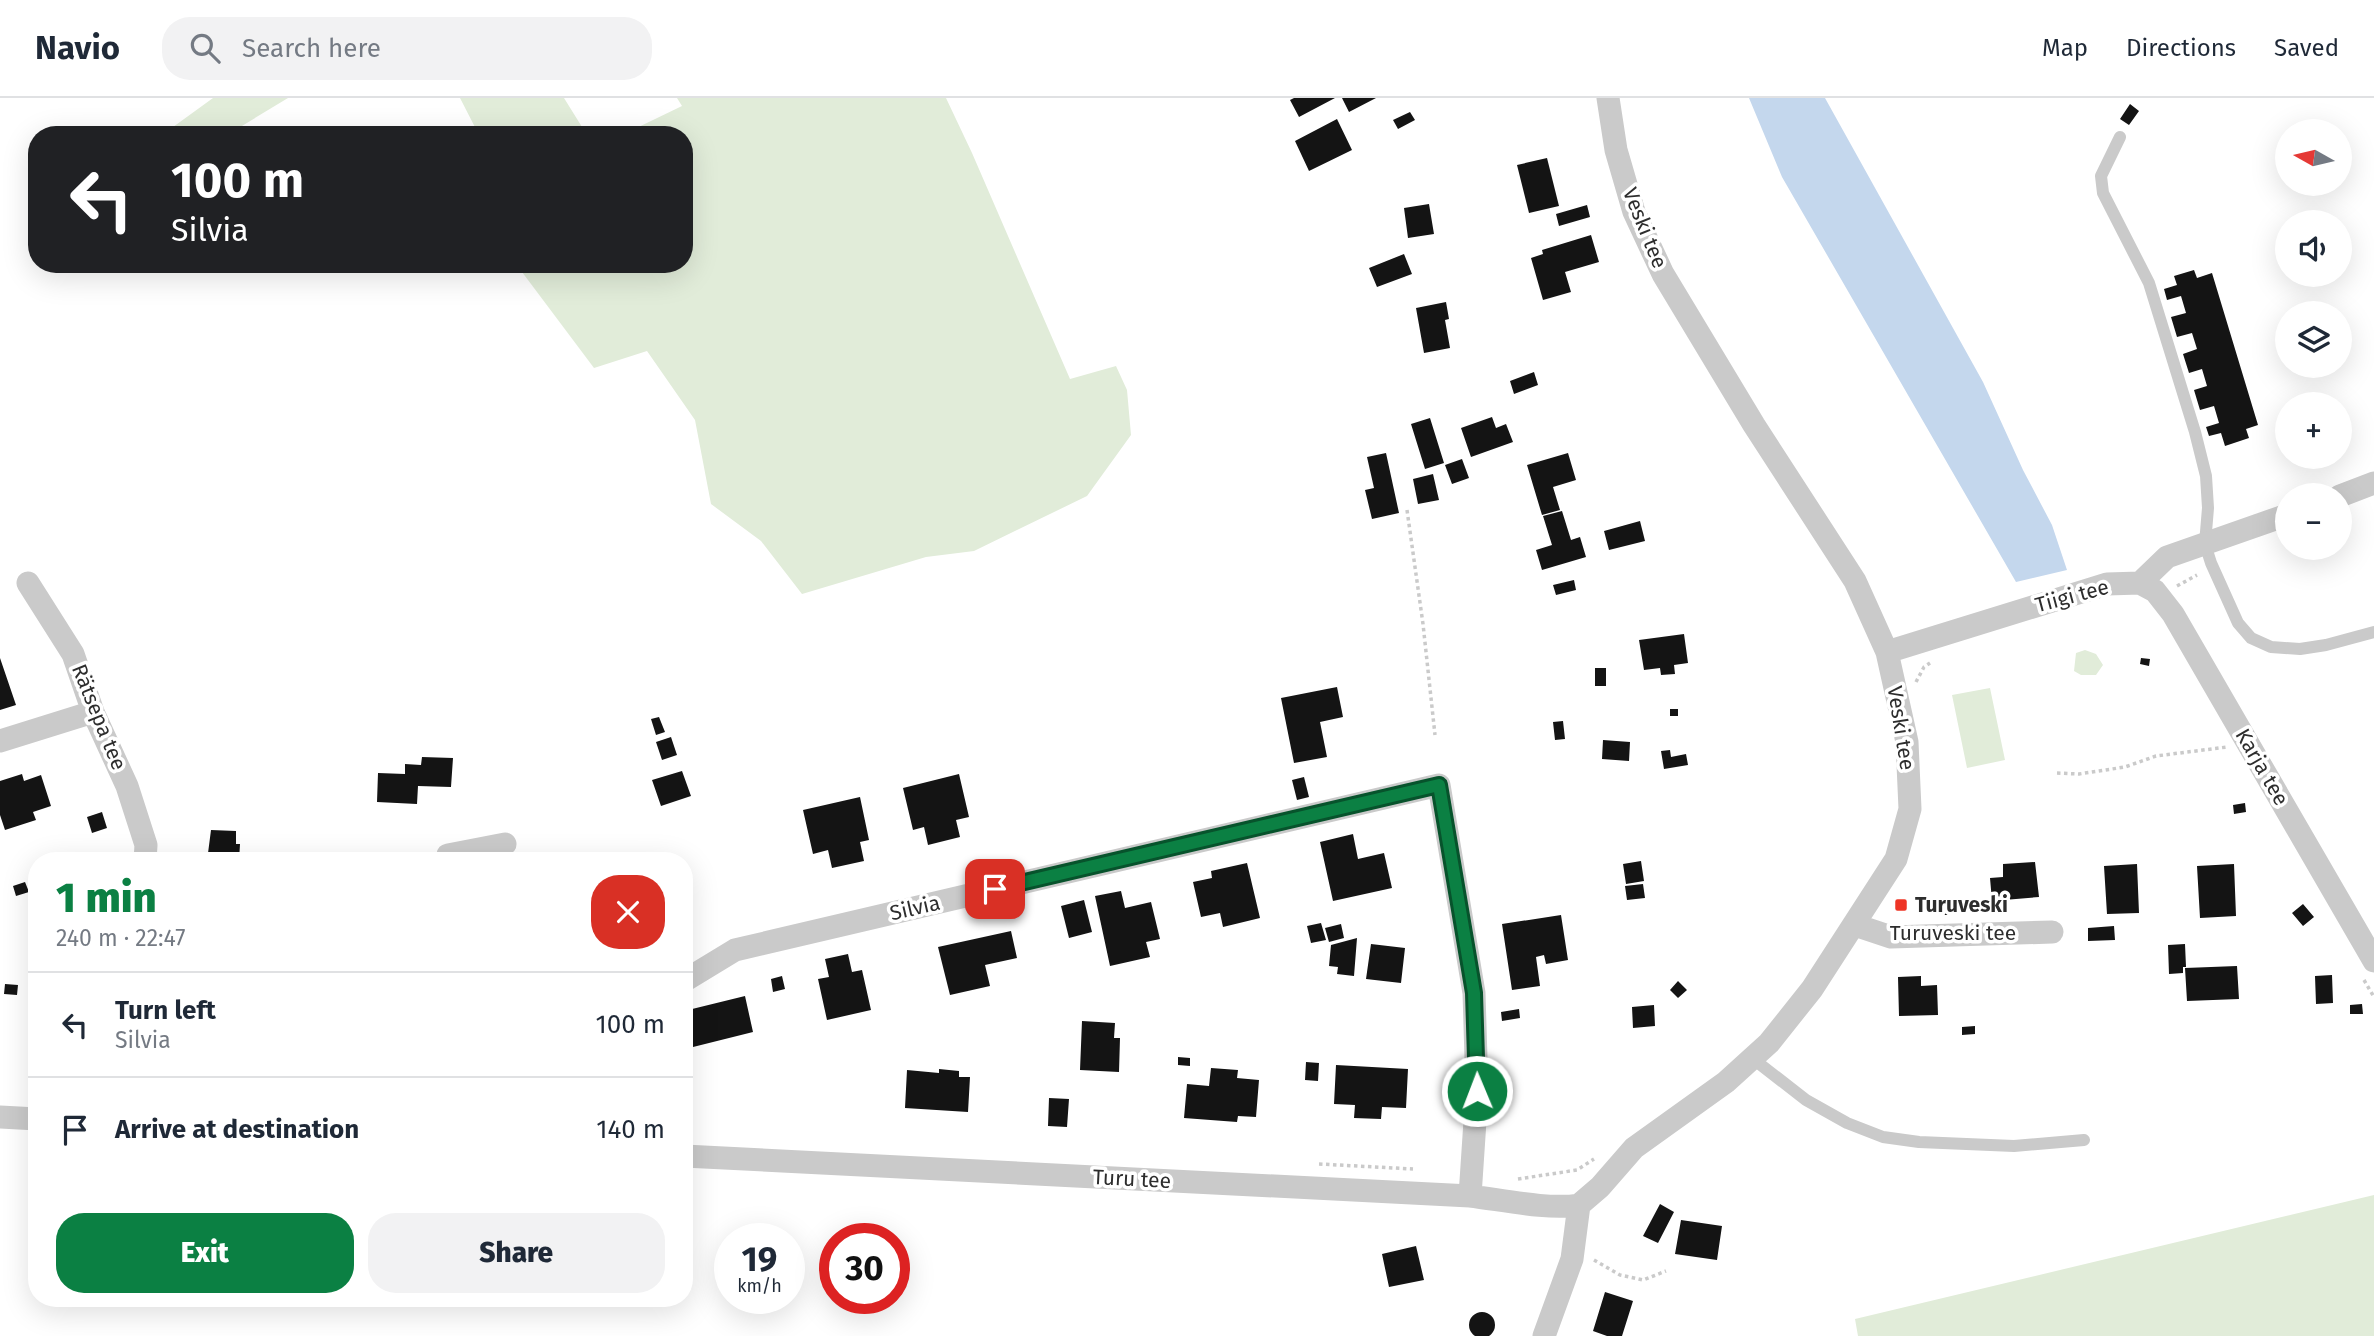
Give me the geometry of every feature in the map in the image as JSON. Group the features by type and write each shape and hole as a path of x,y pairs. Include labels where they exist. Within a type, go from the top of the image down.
{"street":[{"name":"Veski tee","path":"1579,1205 1600,1187 1634,1148 1726,1082 1769,1043 1812,989 1896,859 1910,808 1907,742 1887,652 1856,581 1754,425 1662,274 1634,212 1616,150 1608,98"},
{"path":"2352,492 2374,484"},
{"name":"Tiigi tee","path":"1887,652 2107,584 2140,583 2166,557 2275,518"},
{"name":"Rätsepa tee","path":"28,583 73,654 93,712 127,786 146,845 146,852"},
{"name":"Karja tee","path":"2140,583 2155,591 2173,614 2368,968"},
{"path":"0,741 93,712"},
{"name":"Silvia","path":"693,976 735,950 1439,785 1474,993 1477,1091 1470,1196"},
{"path":"464,852 505,844"},
{"name":"Turuveski tee","path":"1855,925 1891,937 2052,932"},
{"path":"0,1118 28,1119"},
{"name":"Turu tee","path":"693,1156 1470,1196 1558,1208 1579,1205"},
{"path":"1544,1336 1572,1259 1579,1205"}],"lane":[{"path":"2120,137 2101,176 2104,193 2149,284 2206,476 2208,508 2205,544 2238,622 2251,638 2271,647 2300,649 2374,632"},
{"path":"1752,1058 1806,1100 1847,1123 1883,1137 1919,1142 2014,1146 2084,1140"}],"path":[{"path":"1407,510 1435,735"},
{"path":"1899,710 1914,706 1916,680 1924,667 1937,658"},
{"path":"2057,773 2079,774 2125,767 2156,756 2229,746"},
{"path":"2368,968 2374,997"},
{"path":"1515,1180 1577,1170 1596,1158"},
{"path":"1317,1164 1426,1170"},
{"path":"1574,1248 1620,1275 1643,1280 1666,1271"}],"green space":[{"path":"213,98 288,98 242,126 174,126"},
{"path":"460,98 564,98 581,126 474,126"},
{"path":"677,98 946,98 1070,379 1116,366 1127,390 1131,435 1087,496 974,551 926,557 802,594 761,541 711,504 695,420 647,351 594,368 523,273 693,273 693,126 641,126 682,106"},
{"path":"2085,650 2096,654 2103,665 2096,675 2081,675 2074,671 2076,653"},
{"path":"1990,688 2005,760 1967,768 1952,695"},
{"path":"2374,1195 2374,1336 1858,1336 1855,1319"}],"water":[{"path":"1749,98 1825,98 1983,382 2023,470 2052,525 2067,570 2016,582 1782,177"}],"building":[{"path":"1335,98 1299,117 1290,100"},
{"path":"1342,98 1376,98 1349,112"},
{"path":"2130,104 2139,111 2129,125 2120,119"},
{"path":"1410,112 1415,120 1398,129 1393,120"},
{"path":"1337,119 1352,150 1309,171 1295,141"},
{"path":"1547,158 1559,206 1529,213 1517,165"},
{"path":"1429,204 1434,234 1408,238 1404,208"},
{"path":"1587,205 1590,217 1559,226 1556,214"},
{"path":"1591,235 1599,262 1565,272 1571,292 1543,300 1531,258 1543,254 1542,250"},
{"path":"1404,254 1412,274 1377,287 1369,268"},
{"path":"2194,270 2197,278 2212,273 2258,425 2246,429 2249,438 2225,446 2221,433 2209,436 2206,427 2219,423 2214,406 2200,410 2194,390 2207,386 2202,369 2189,373 2183,354 2197,349 2192,333 2177,337 2171,317 2186,313 2181,296 2167,300 2164,289 2177,285 2174,276"},
{"path":"1446,302 1449,319 1445,320 1450,348 1424,353 1416,308"},
{"path":"1534,372 1538,385 1514,394 1510,381"},
{"path":"1492,417 1496,428 1506,424 1513,442 1471,457 1461,428"},
{"path":"1430,418 1444,463 1425,469 1411,424"},
{"path":"1386,453 1399,513 1372,519 1365,490 1374,488 1367,457"},
{"path":"1568,453 1576,480 1553,487 1560,510 1542,515 1527,465"},
{"path":"1462,459 1469,478 1452,484 1445,465"},
{"path":"1433,474 1439,500 1418,504 1413,479"},
{"path":"1562,511 1571,540 1580,537 1586,557 1542,570 1536,550 1552,545 1543,516"},
{"path":"1640,521 1645,541 1609,550 1604,531"},
{"path":"1574,580 1576,590 1556,595 1553,585"},
{"path":"1684,634 1688,663 1674,665 1675,674 1661,675 1660,668 1644,670 1639,640"},
{"path":"0,658 16,705 0,710"},
{"path":"2141,658 2150,659 2149,666 2140,664"},
{"path":"1595,668 1606,668 1606,686 1595,686"},
{"path":"1337,687 1343,717 1320,722 1327,757 1294,763 1281,698"},
{"path":"1670,709 1678,709 1678,716 1670,716"},
{"path":"659,717 665,732 656,735 651,719"},
{"path":"1563,721 1565,739 1555,740 1553,722"},
{"path":"671,737 677,755 662,760 656,742"},
{"path":"1603,740 1630,742 1629,761 1602,759"},
{"path":"1670,750 1671,757 1686,754 1688,765 1664,769 1661,751"},
{"path":"422,757 453,758 451,787 418,786 417,804 377,802 378,773 405,774 405,764 421,765"},
{"path":"682,771 691,796 661,806 652,780"},
{"path":"22,774 24,781 41,775 51,806 33,812 36,820 5,830 0,815 0,781"},
{"path":"959,774 969,817 956,820 960,837 928,845 924,827 913,830 903,788"},
{"path":"1304,777 1309,797 1297,800 1292,780"},
{"path":"860,797 869,840 860,842 864,861 832,868 828,850 813,854 803,810"},
{"path":"2245,803 2246,812 2234,814 2233,805"},
{"path":"102,812 107,828 92,833 87,817"},
{"path":"211,830 236,831 236,844 240,844 240,852 208,852"},
{"path":"1353,834 1358,859 1384,853 1392,888 1333,901 1320,842"},
{"path":"1641,861 1644,881 1626,884 1623,864"},
{"path":"2035,862 2039,897 1992,901 1990,878 2003,877 2003,864"},
{"path":"1247,863 1260,918 1223,927 1220,913 1201,917 1193,882 1212,878 1211,871"},
{"path":"2137,864 2139,913 2107,914 2104,866"},
{"path":"2234,864 2236,916 2200,918 2197,866"},
{"path":"25,882 28,892 16,896 13,886"},
{"path":"1643,884 1645,898 1627,900 1625,886"},
{"path":"1121,891 1125,908 1151,902 1160,939 1146,942 1150,957 1110,966 1095,896"},
{"path":"1084,900 1092,932 1069,938 1061,906"},
{"path":"2303,904 2314,917 2303,926 2292,913"},
{"path":"1936,906 1950,906 1950,915 1936,915"},
{"path":"1561,915 1568,960 1546,964 1544,955 1536,957 1540,986 1512,990 1502,924"},
{"path":"1321,923 1326,940 1311,943 1307,926"},
{"path":"1341,924 1344,938 1329,942 1325,928"},
{"path":"2114,926 2115,940 2088,941 2088,928"},
{"path":"1011,931 1017,958 985,965 990,986 950,995 938,947"},
{"path":"1357,938 1354,976 1337,974 1338,967 1329,966 1331,945"},
{"path":"1371,944 1405,948 1401,983 1366,979"},
{"path":"2185,944 2186,967 2183,967 2183,973 2169,974 2168,945"},
{"path":"848,954 852,972 862,970 871,1010 827,1020 818,979 829,977 825,959"},
{"path":"2237,966 2239,999 2187,1001 2185,968"},
{"path":"2332,975 2333,1003 2316,1004 2315,976"},
{"path":"782,976 785,989 773,992 771,979"},
{"path":"1921,976 1921,986 1937,985 1938,1015 1899,1016 1898,977"},
{"path":"1678,981 1687,990 1678,998 1670,990"},
{"path":"5,984 18,985 17,995 4,994"},
{"path":"745,996 753,1032 693,1047 693,1009"},
{"path":"2362,1004 2363,1014 2350,1014 2350,1005"},
{"path":"1654,1005 1655,1026 1633,1028 1632,1007"},
{"path":"1519,1009 1520,1018 1502,1021 1501,1012"},
{"path":"1082,1021 1115,1023 1114,1038 1120,1038 1119,1072 1080,1070"},
{"path":"1975,1026 1975,1034 1962,1035 1962,1027"},
{"path":"1178,1057 1190,1058 1190,1066 1178,1065"},
{"path":"1306,1062 1319,1063 1318,1081 1305,1080"},
{"path":"1336,1065 1408,1069 1406,1108 1382,1107 1381,1119 1354,1118 1355,1105 1334,1104"},
{"path":"1211,1068 1238,1070 1237,1078 1259,1080 1256,1117 1238,1116 1237,1122 1184,1118 1187,1084 1209,1086"},
{"path":"939,1069 959,1071 959,1077 970,1077 968,1112 905,1108 907,1070 939,1073"},
{"path":"1049,1098 1069,1099 1067,1127 1048,1126"},
{"path":"1660,1204 1674,1212 1658,1243 1643,1236"},
{"path":"1681,1220 1722,1226 1717,1260 1675,1254"},
{"path":"1416,1246 1424,1280 1389,1287 1382,1254"},
{"path":"1605,1292 1633,1301 1622,1336 1607,1336 1593,1331"},
{"path":"1477,1313 1487,1313 1494,1320 1494,1330 1487,1337 1477,1337 1470,1330 1470,1320"}],"place":[{"name":"Turuveski","path":"1901,905"}],"route":[{"path":"995,889 1439,785 1474,993 1477,1091"}]}
